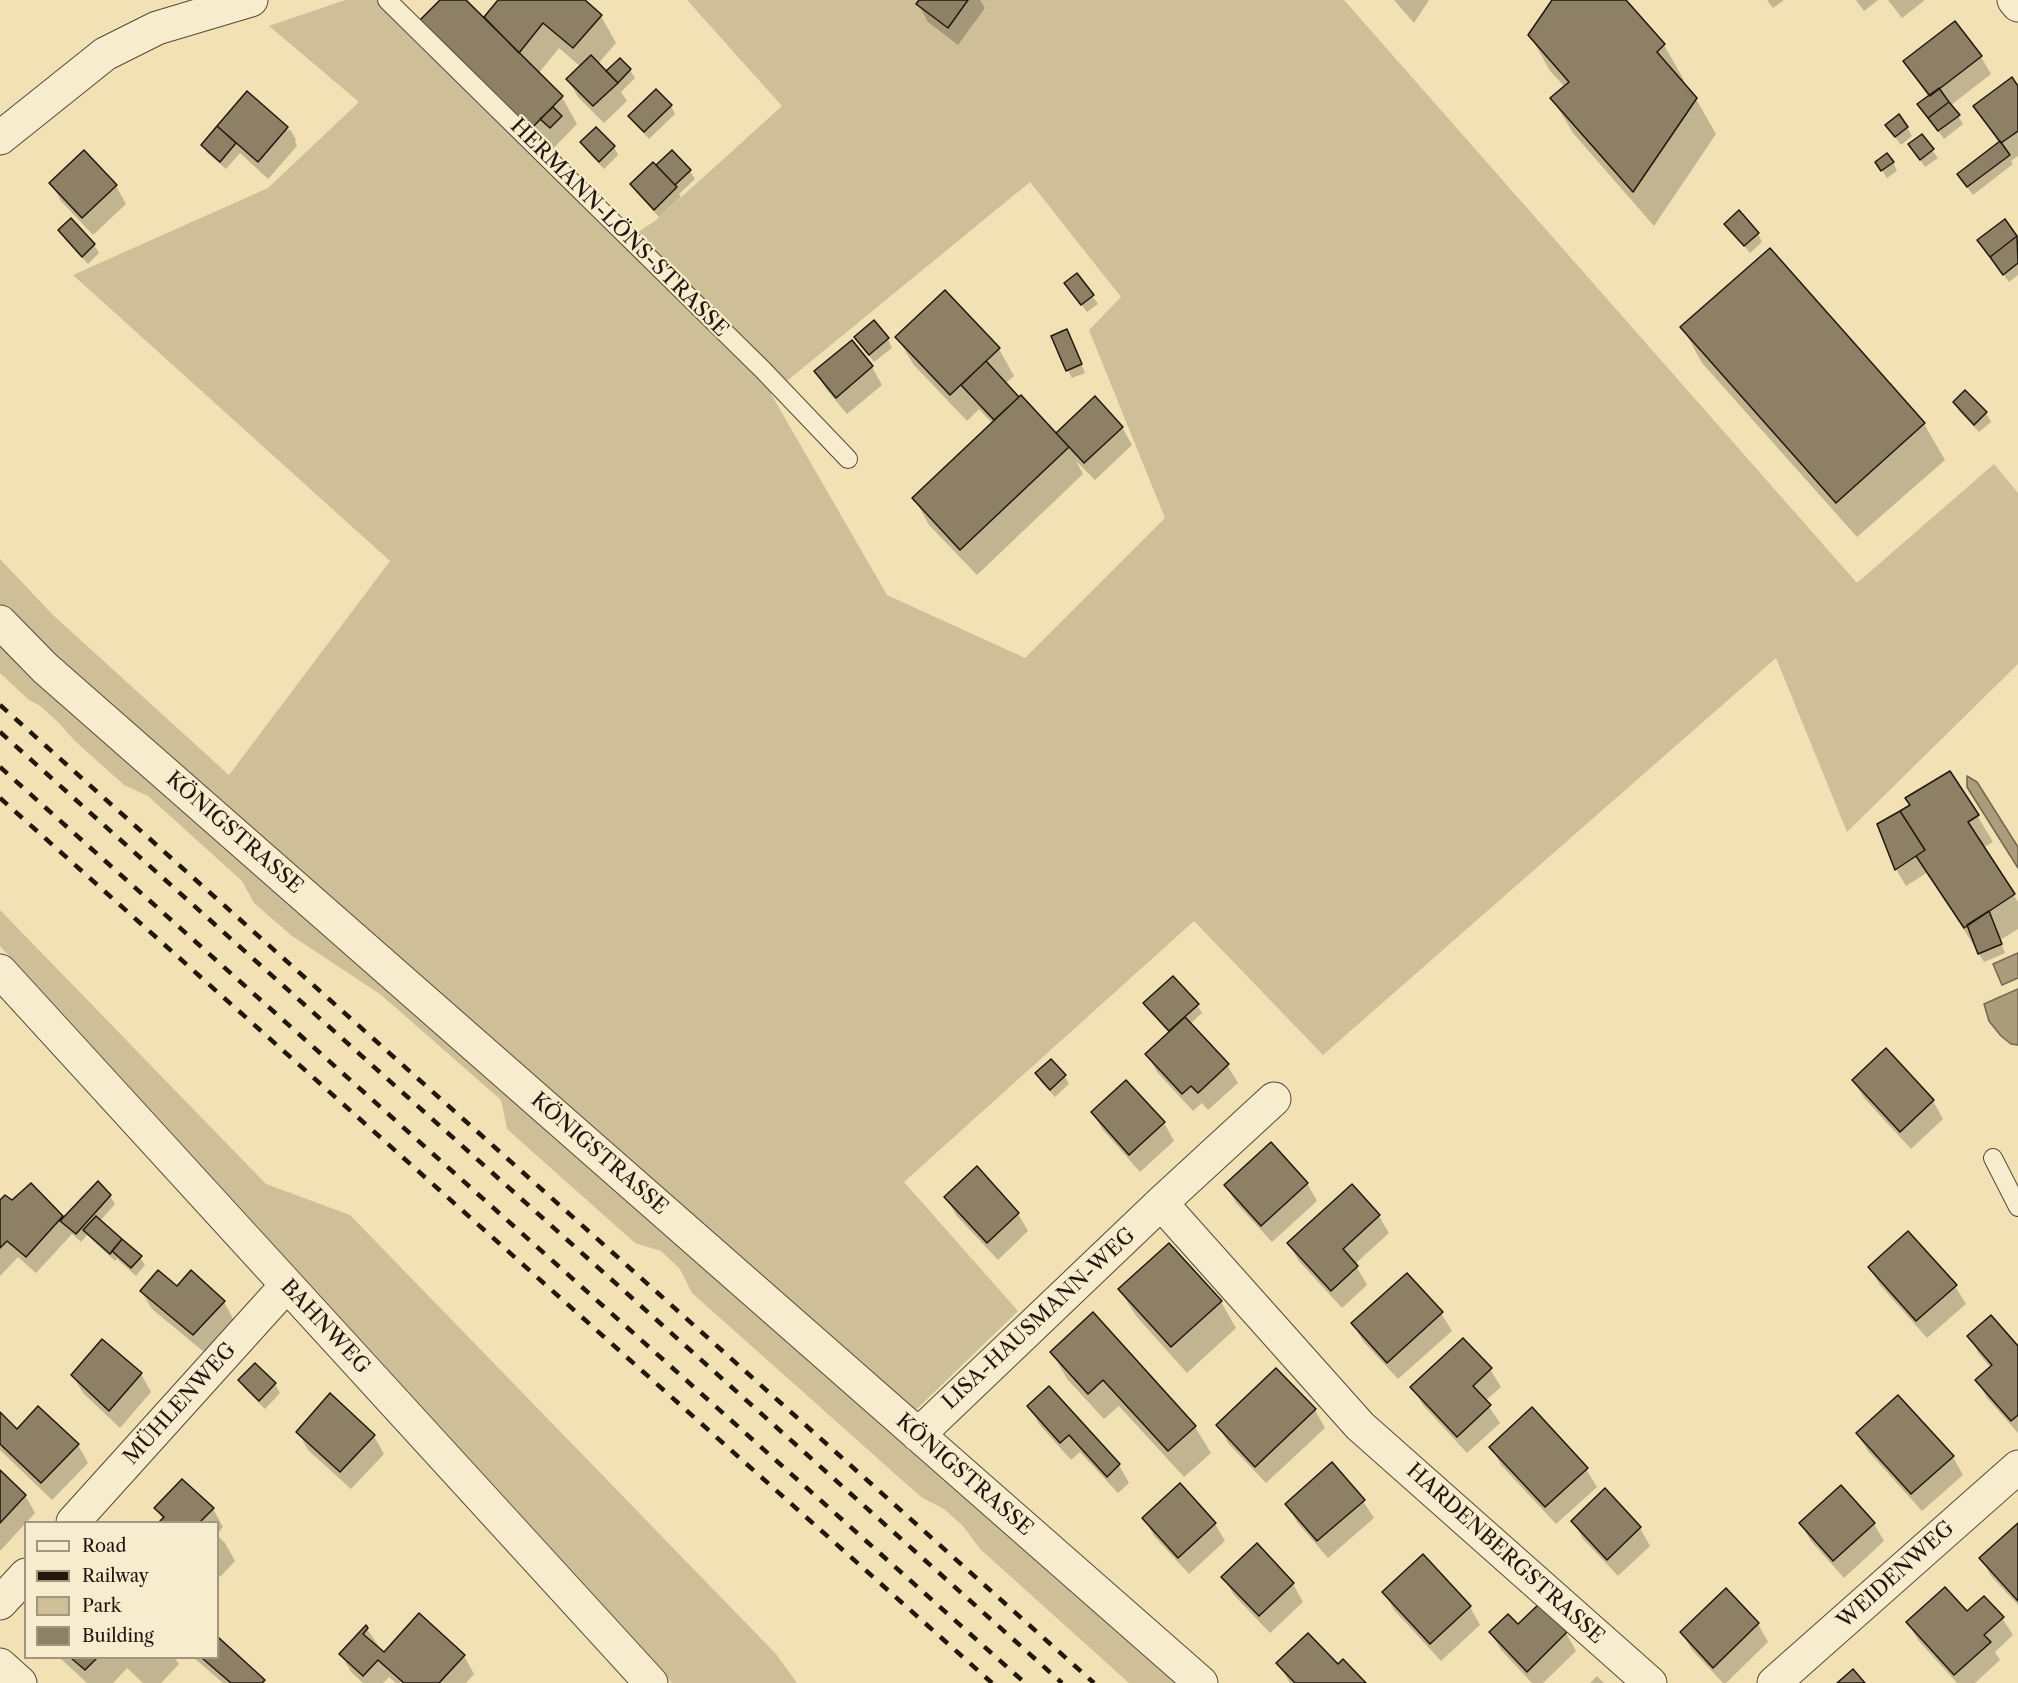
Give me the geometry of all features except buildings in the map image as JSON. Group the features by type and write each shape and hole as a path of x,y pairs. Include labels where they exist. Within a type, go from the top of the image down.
{"street":[{"path":"0,138 105,54 157,28 251,0"},
{"path":"2014,0 2018,5"},
{"name":"KÖNIGSTRASSE","path":"0,622 45,668 1201,1683"},
{"name":"BAHNWEG","path":"0,971 651,1683"},
{"name":"LISA-HAUSMANN-WEG","path":"918,1435 1161,1203 1274,1099"},
{"name":"HARDENBERGSTRASSE","path":"1161,1203 1360,1426 1650,1683"},
{"name":"MÜHLENWEG","path":"74,1521 287,1285"},
{"name":"WEIDENWEG","path":"1774,1683 2018,1467"},
{"path":"0,1603 24,1577"},
{"path":"0,1665 20,1683"}],"lane":[{"name":"HERMANN-LÖNS-STRASSE","path":"387,0 763,370 848,459"},
{"path":"1993,1158 2018,1207"}],"green space":[{"path":"345,0 379,0 630,237 655,221 782,106 687,0 1344,0 1857,583 1994,464 2018,493 2018,664 1847,832 1776,658 1323,1055 1194,921 904,1182 1018,1311 891,1434 1175,1683 1129,1683 980,1549 963,1526 944,1509 921,1497 692,1293 680,1269 661,1251 635,1243 507,1129 501,1100 380,994 292,936 254,903 242,881 148,796 124,785 75,741 58,722 39,705 29,700 0,673 0,559 53,615 229,775 390,561 73,275 268,188 359,102 269,26","holes":["1030,182 1121,297 1089,330 1165,518 1025,658 887,595 771,394"]},
{"path":"0,910 266,1184 350,1215 776,1654 797,1683 672,1683 298,1276 0,946"}],"shaded area":[{"path":"1967,776 1977,782 2018,847 2018,868 1967,787"},
{"path":"2018,953 2018,978 2002,985 1993,964"},
{"path":"2018,989 2018,1045 2011,1044 2001,1036 1989,1021 1984,1004"}],"railway":[{"path":"0,705 1094,1683"},
{"path":"0,732 1062,1683"},
{"path":"0,767 1025,1683"},
{"path":"0,798 992,1683"}]}
